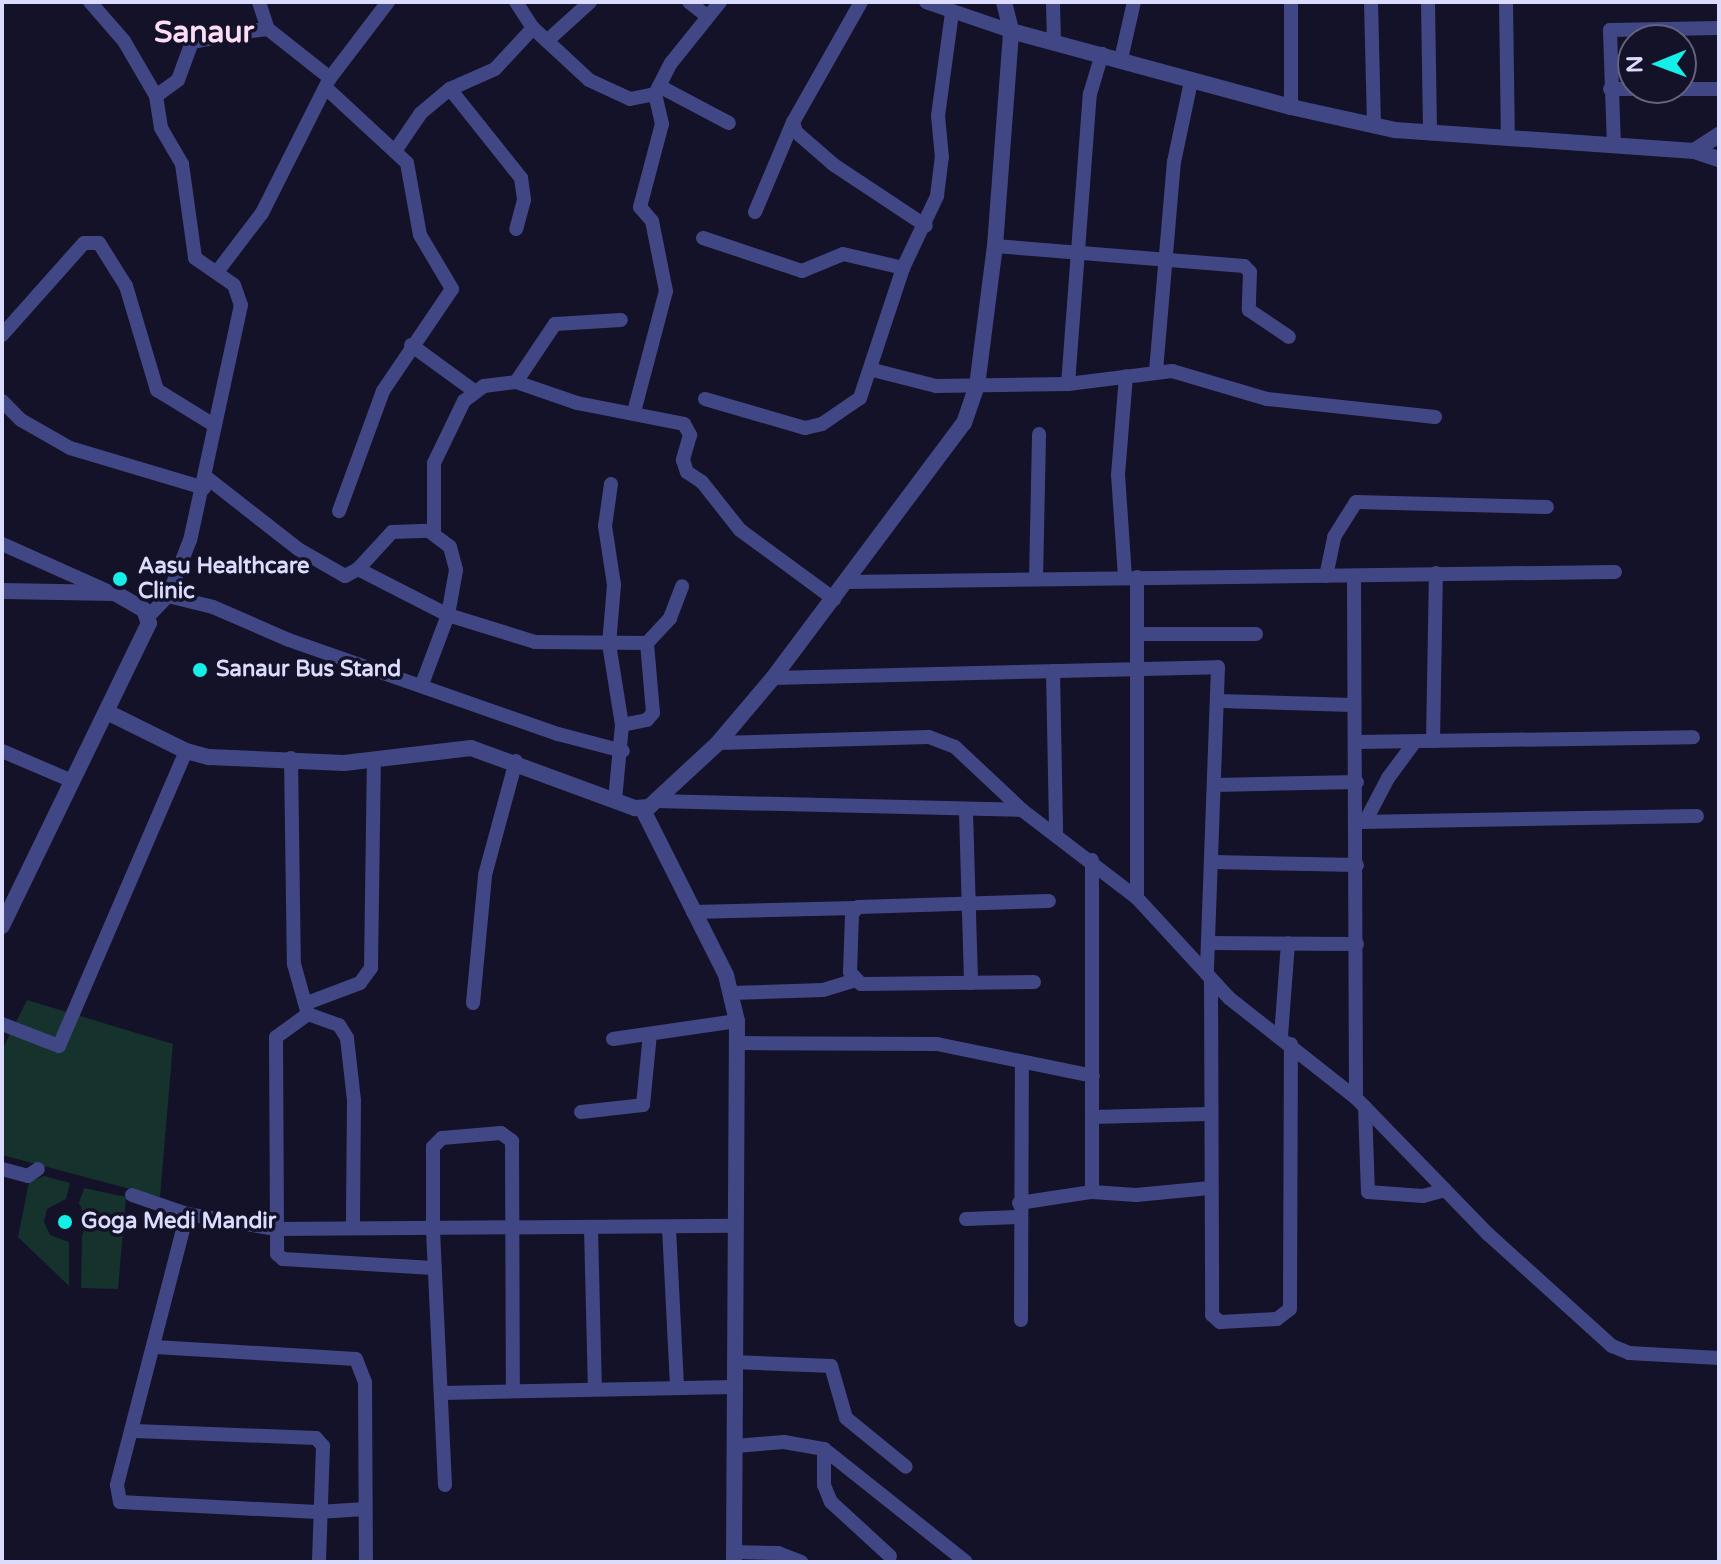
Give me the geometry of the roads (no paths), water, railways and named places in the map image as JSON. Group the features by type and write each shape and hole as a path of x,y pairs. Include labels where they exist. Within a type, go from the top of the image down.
{"street":[{"path":"2,926 107,712 149,616 168,596 205,482 214,425 241,305 234,285 201,264 191,248 186,179 161,128 156,96 124,41 90,2"},
{"path":"259,2 268,29 328,83 395,151 412,175 420,235 452,289 411,345 383,391 339,511"},
{"path":"217,272 262,213 328,83 388,2"},
{"path":"516,2 533,28 576,72 618,95 643,100 657,90 707,16 720,2"},
{"path":"547,41 590,2"},
{"path":"689,2 707,16"},
{"path":"755,212 793,122 861,2"},
{"path":"926,2 1011,31 1121,59 1191,81 1291,107 1374,124 1430,132 1694,151 1719,159"},
{"path":"649,805 718,743 773,678 964,423 977,386 995,246 1011,31 1004,2"},
{"path":"1053,2 1054,42"},
{"path":"1121,59 1134,2"},
{"path":"1291,2 1291,107"},
{"path":"1371,2 1374,124"},
{"path":"1428,2 1430,132"},
{"path":"1506,2 1508,138"},
{"path":"705,399 815,427 860,398 873,370 903,268 926,226 941,179 938,116 952,12"},
{"path":"395,151 421,113 450,89 495,69 533,28"},
{"path":"1614,146 1610,30 1719,28"},
{"path":"156,96 178,80 192,42 268,29"},
{"path":"1068,384 1090,94 1102,54"},
{"path":"1156,371 1168,261 1174,162 1191,81"},
{"path":"450,89 521,178 524,200 516,229"},
{"path":"1610,89 1719,89"},
{"path":"657,90 729,123"},
{"path":"634,412 666,291 652,221 640,207 662,124 657,90"},
{"path":"793,122 796,132 834,165 926,226"},
{"path":"1694,151 1719,135"},
{"path":"703,238 802,271 843,254 903,268"},
{"path":"2,335 6,314 84,243 99,243 126,286 157,390 214,425"},
{"path":"995,246 1077,249 1168,261 1248,267 1249,310 1289,337"},
{"path":"516,382 555,324 621,320"},
{"path":"411,345 474,391"},
{"path":"873,370 926,385 977,386 1068,384 1156,371 1267,399 1435,417"},
{"path":"1126,376 1118,460 1138,634 1137,898"},
{"path":"422,684 448,615 454,556 434,532 432,478 437,447 474,391 516,382 577,403 684,424 690,435 683,460 687,472 702,482 740,530 834,599"},
{"path":"2,401 21,420 70,448 205,482 318,562 345,576 358,569 392,532 434,532"},
{"path":"1036,579 1039,434"},
{"path":"611,484 605,526 614,585 609,644 623,751 615,800"},
{"path":"1326,576 1334,537 1351,505 1363,499 1547,507"},
{"path":"2,544 112,593 149,616"},
{"path":"358,569 448,615 535,642 647,643 670,618 682,586"},
{"path":"847,582 1615,572"},
{"path":"1433,741 1436,573"},
{"path":"1354,577 1353,705 1362,822 1357,865 1360,1103 1368,1192 1423,1196 1445,1190"},
{"path":"2,591 112,593"},
{"path":"168,596 213,607 289,640 558,734 623,751"},
{"path":"1138,634 1256,634"},
{"path":"622,725 647,720 653,713 647,643"},
{"path":"773,678 1218,667 1209,943 1214,1320 1285,1318 1291,1299 1286,1040 1288,943"},
{"path":"1053,671 1056,834"},
{"path":"1219,701 1353,705"},
{"path":"107,712 186,751 209,757 374,762 455,747 516,761 615,800 649,805 966,812 1022,810"},
{"path":"718,743 929,737 955,747 1022,810 1092,860 1137,898 1209,977 1360,1103 1445,1190 1617,1349 1719,1358"},
{"path":"1355,742 1693,737"},
{"path":"1362,822 1414,743"},
{"path":"2,751 72,781"},
{"path":"2,1024 59,1046 186,751"},
{"path":"291,758 294,964 307,1008 339,1025 347,1038 354,1100 353,1227"},
{"path":"473,1003 485,875 516,761"},
{"path":"374,762 371,968 360,983 307,1008 276,1037 277,1254 283,1259 433,1268"},
{"path":"1215,785 1357,782"},
{"path":"649,805 693,912 732,993 737,1021 734,1557 778,1553 801,1562"},
{"path":"966,812 971,983"},
{"path":"1362,822 1697,816"},
{"path":"1092,860 1092,1192"},
{"path":"1213,862 1357,865"},
{"path":"693,912 1049,901"},
{"path":"853,981 855,908"},
{"path":"1209,943 1357,944"},
{"path":"732,993 823,990 853,981 1034,982"},
{"path":"613,1039 737,1021"},
{"path":"581,1112 643,1105 650,1034"},
{"path":"738,1043 924,1042 1022,1065 1093,1076"},
{"path":"1021,1320 1022,1065"},
{"path":"1092,1117 1209,1114"},
{"path":"445,1485 433,1268 435,1141 501,1133 512,1141 516,1227 513,1389"},
{"path":"2,1169 28,1176 38,1169"},
{"path":"966,1219 1020,1210 1092,1192 1136,1195 1210,1188"},
{"path":"132,1195 187,1214 276,1229 734,1226"},
{"path":"187,1214 135,1431 117,1485 120,1502 318,1512 365,1509"},
{"path":"591,1228 595,1389"},
{"path":"669,1228 677,1385"},
{"path":"155,1347 356,1359 365,1382 366,1562"},
{"path":"734,1362 831,1366 846,1418 906,1467"},
{"path":"442,1393 677,1385 734,1387"},
{"path":"135,1431 316,1438 323,1446 318,1512 319,1562"},
{"path":"735,1446 784,1442 824,1449 966,1562"},
{"path":"824,1449 824,1485 831,1502 890,1556"}],"place":[{"name":"Aasu Healthcare Clinic","path":"120,579"},
{"name":"Sanaur Bus Stand","path":"200,670"},
{"name":"Goga Medi Mandir","path":"65,1222"}],"district":[{"name":"Sanaur","path":"204,33"}]}
